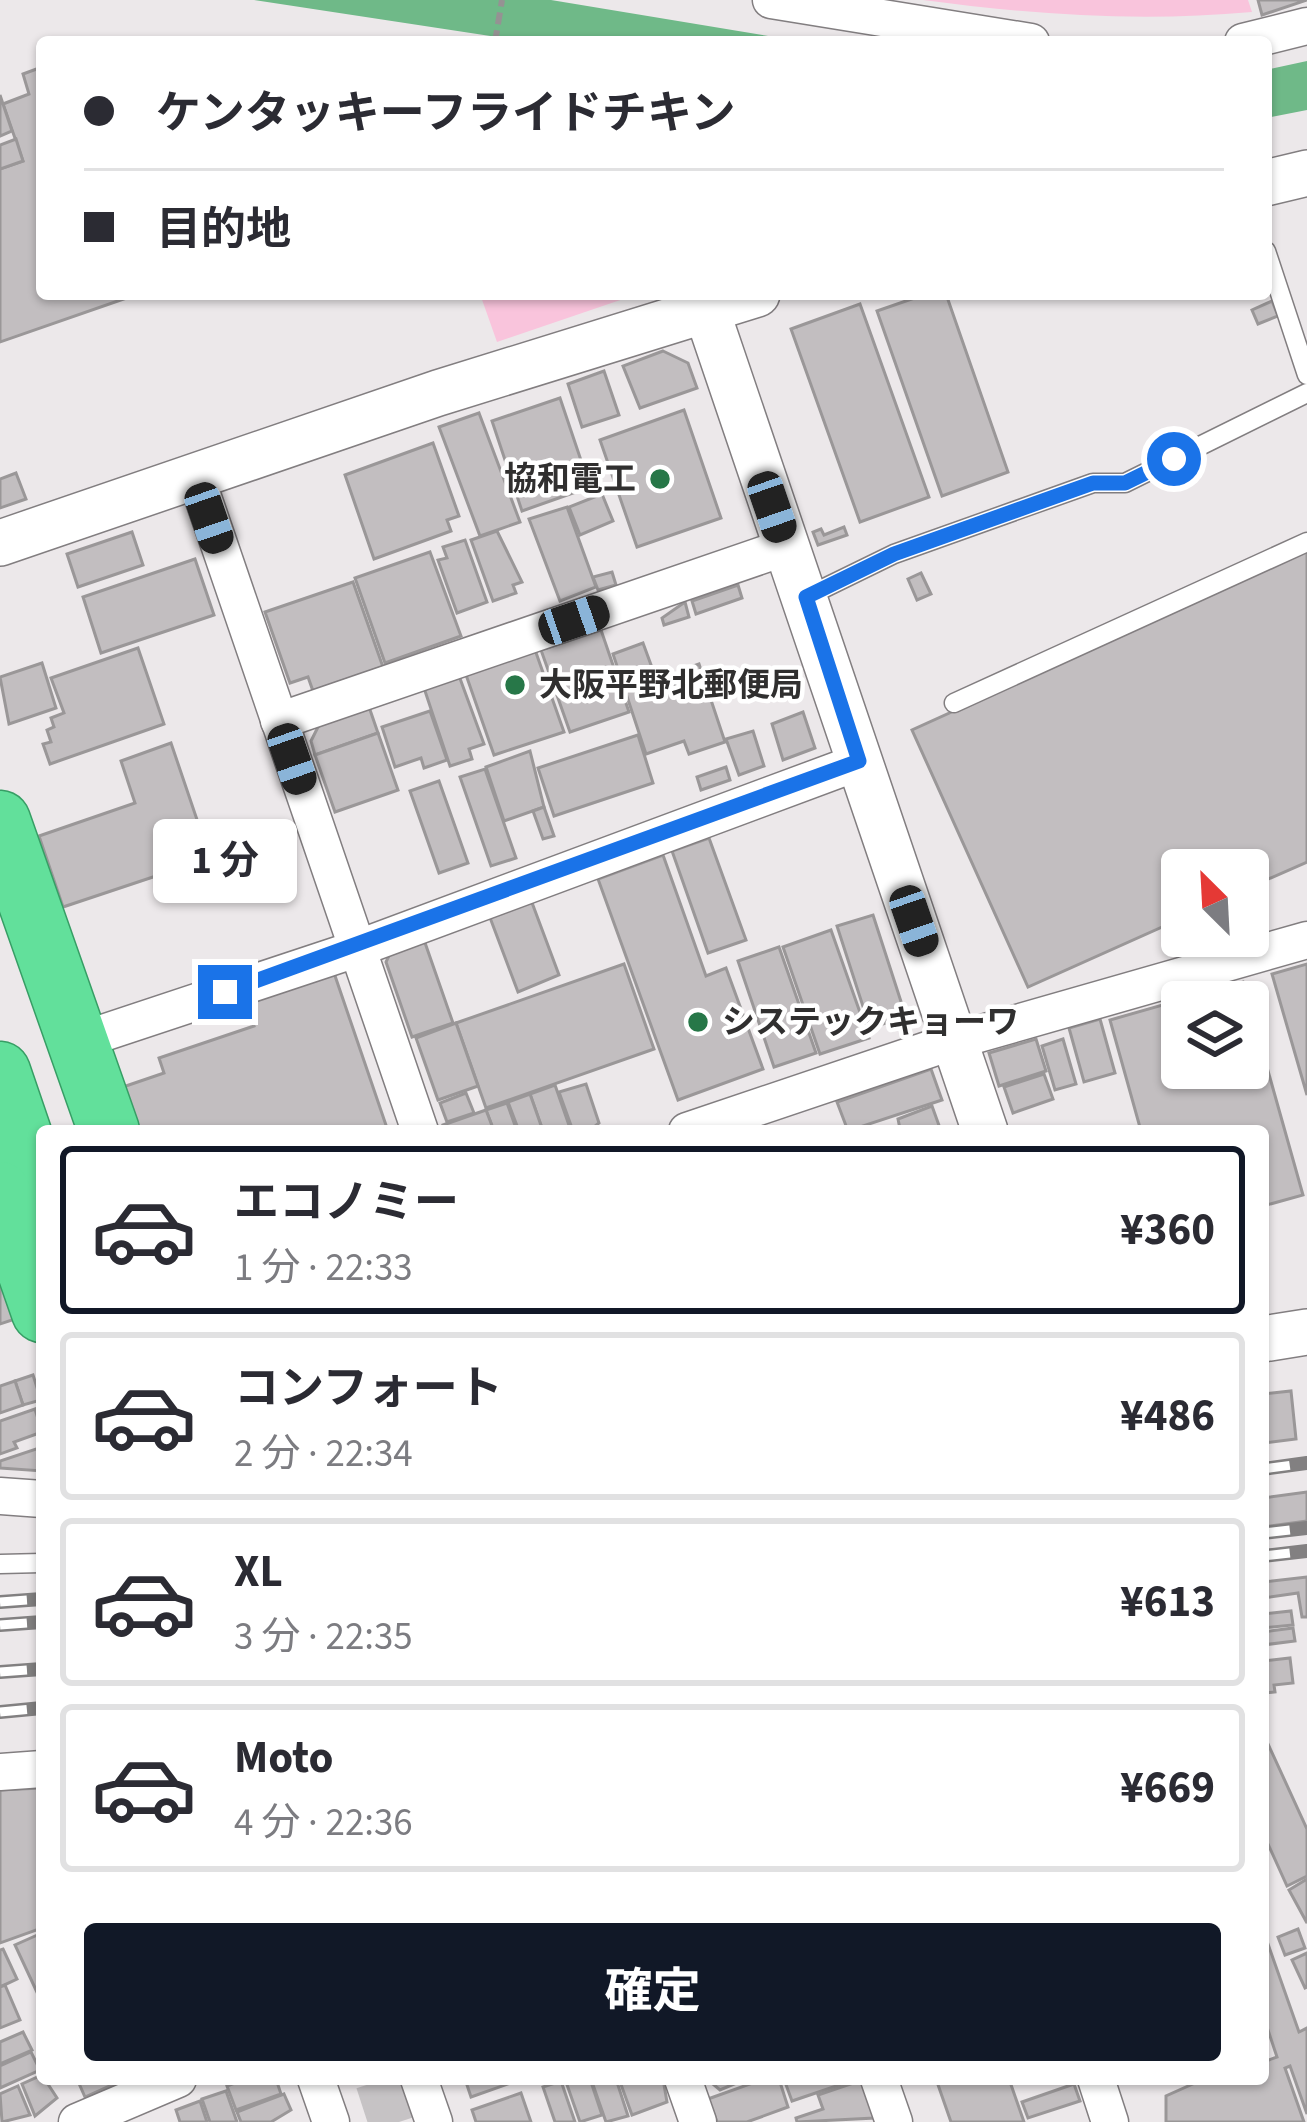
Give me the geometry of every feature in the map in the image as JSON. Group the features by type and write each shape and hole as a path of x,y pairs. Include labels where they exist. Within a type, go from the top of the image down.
{"highway":[{"path":"0,820 107,1125"},
{"path":"0,935 66,1125"},
{"path":"0,1072 36,1177"},
{"path":"0,1192 36,1295"}],"street":[{"path":"771,0 994,36"},
{"path":"1267,36 1307,26"},
{"path":"1272,181 1307,172"},
{"path":"0,543 730,300"},
{"path":"704,306 984,1125"},
{"path":"196,477 418,1125"},
{"path":"279,721 786,547"},
{"path":"79,1041 356,949 859,761"},
{"path":"705,1125 954,1041 1307,940"},
{"path":"1269,1338 1307,1332"},
{"path":"0,1496 36,1498"},
{"path":"0,1772 36,1769"},
{"path":"77,2122 164,2085"},
{"path":"318,2085 331,2122"},
{"path":"421,2085 434,2122"},
{"path":"685,2085 698,2122"},
{"path":"881,2085 894,2122"},
{"path":"1098,2085 1110,2122"}],"lane":[{"path":"1272,269 1307,375"},
{"path":"806,597 894,554 1093,483 1125,483 1307,393"},
{"path":"954,703 1307,542"},
{"path":"0,1564 36,1563"}],"path":[{"path":"496,36 502,0"}],"shaded area":[{"path":"254,0 551,0 768,36 490,36"},
{"path":"923,0 1248,0 1252,12 1087,15"},
{"path":"1307,61 1307,110 1272,117 1272,69"},
{"path":"482,300 620,300 497,342"}],"building":[{"path":"1258,0 1307,0 1262,15"},
{"path":"36,69 36,300 121,300 0,342 0,169 23,161 3,104 29,94 23,74"},
{"path":"0,95 12,131 0,136"},
{"path":"16,139 23,161 0,169 0,145"},
{"path":"909,300 948,300 1008,472 942,496 877,311"},
{"path":"1272,301 1278,316 1258,324 1252,310"},
{"path":"860,304 929,497 860,522 791,329"},
{"path":"663,351 688,363 697,388 640,408 623,366"},
{"path":"604,371 619,415 582,427 568,384"},
{"path":"560,398 590,487 522,511 492,421"},
{"name":"協和電工","path":"684,410 721,518 637,547 600,440"},
{"path":"479,413 520,522 480,536 439,427"},
{"path":"433,443 459,516 447,520 451,531 374,559 345,475"},
{"path":"16,473 26,499 0,508 0,479"},
{"path":"602,494 613,521 580,535 569,507"},
{"path":"567,507 596,587 560,601 529,519"},
{"path":"844,527 847,535 818,545 813,532 821,529 824,535"},
{"path":"497,531 522,582 513,585 516,593 493,601 471,540"},
{"path":"132,532 143,565 78,587 67,554"},
{"path":"465,540 487,602 457,613 438,560 447,558 443,547"},
{"path":"1307,551 1307,862 1269,879 1269,849 1161,849 1161,927 1028,987 912,730"},
{"path":"430,552 461,636 385,663 355,578"},
{"path":"195,559 214,615 101,653 83,597"},
{"path":"612,572 616,585 598,590 593,577"},
{"path":"921,573 931,594 917,600 908,579"},
{"path":"353,582 383,667 313,691 308,677 290,683 265,612"},
{"path":"738,585 742,598 696,614 692,601"},
{"path":"685,602 689,617 664,625 662,618"},
{"path":"601,630 629,712 570,732 541,650"},
{"path":"643,643 654,673 668,668 674,686 685,682 682,670 699,664 725,742 689,754 684,741 646,754 613,654"},
{"path":"534,647 564,732 494,755 465,672"},
{"path":"138,648 164,724 50,764 43,744 51,742 47,730 54,727 51,718 64,713 51,678"},
{"path":"42,663 56,708 9,724 0,677"},
{"path":"458,673 484,744 469,749 472,759 450,766 423,685"},
{"path":"368,704 378,733 315,755 311,741 321,721"},
{"path":"430,711 447,760 424,768 421,758 395,767 382,727"},
{"path":"803,712 815,748 783,760 772,724"},
{"path":"753,731 764,766 739,775 726,739"},
{"path":"378,733 398,790 335,812 315,755"},
{"path":"638,735 653,783 554,816 538,768"},
{"path":"171,743 210,858 63,907 39,836 135,803 121,761"},
{"path":"530,751 544,807 504,821 486,767"},
{"path":"726,767 730,780 701,790 697,777"},
{"path":"485,769 516,858 491,866 460,777"},
{"path":"439,781 468,863 439,873 410,791"},
{"path":"544,807 554,836 543,839 533,811"},
{"path":"709,838 746,940 708,953 672,851"},
{"name":"システックキョーワ","path":"663,855 706,976 726,968 763,1069 678,1100 598,879"},
{"path":"531,900 559,975 518,992 489,915"},
{"path":"873,915 906,1017 870,1028 837,926"},
{"path":"831,930 869,1038 820,1054 783,947"},
{"path":"423,937 453,1023 412,1037 386,962 393,947"},
{"path":"779,947 816,1053 774,1067 738,961"},
{"path":"624,964 654,1049 486,1108 456,1023"},
{"path":"1307,964 1307,1095 1272,974"},
{"path":"332,967 386,1125 133,1125 120,1088 164,1073 159,1058 254,1026 243,997"},
{"path":"1161,1005 1161,1089 1269,1089 1269,1074 1303,1195 1269,1204 1269,1125 1139,1125 1110,1020"},
{"path":"1100,1019 1115,1073 1084,1082 1069,1028"},
{"path":"456,1023 478,1086 438,1100 416,1038"},
{"path":"1036,1039 1046,1071 999,1086 989,1053"},
{"path":"1063,1039 1076,1084 1055,1090 1042,1046"},
{"path":"931,1069 942,1100 866,1125 846,1125 837,1102"},
{"path":"1044,1074 1053,1099 1013,1113 1004,1087"},
{"path":"586,1084 599,1123 571,1125 559,1092"},
{"path":"555,1085 569,1125 541,1125 530,1094"},
{"path":"466,1093 474,1113 447,1122 440,1103"},
{"path":"530,1094 541,1125 517,1125 508,1102"},
{"path":"507,1103 515,1125 492,1125 486,1110"},
{"path":"932,1106 939,1125 899,1125 898,1119"},
{"path":"486,1110 492,1125 443,1125"},
{"path":"0,1283 15,1319 0,1324"},
{"path":"33,1375 36,1401 23,1405 15,1381"},
{"path":"15,1381 23,1405 0,1413 0,1386"},
{"path":"1291,1391 1296,1439 1269,1442 1269,1393"},
{"path":"35,1409 36,1434 14,1442 17,1448 0,1454 0,1421"},
{"path":"36,1449 36,1471 0,1468 0,1461"},
{"path":"1307,1492 1307,1521 1269,1526 1269,1497"},
{"path":"1307,1577 1307,1617 1302,1617 1298,1593 1269,1597 1269,1581"},
{"path":"1291,1611 1293,1625 1269,1627 1269,1613"},
{"path":"1293,1628 1295,1641 1269,1644 1269,1631"},
{"path":"1290,1658 1293,1683 1274,1685 1275,1692 1269,1693 1269,1660"},
{"path":"1269,1746 1307,1829 1307,1876 1287,1886 1269,1846"},
{"path":"36,1788 36,1930 0,1943 0,1790"},
{"path":"1307,1879 1307,1923 1289,1890"},
{"path":"1298,1929 1305,1948 1285,1955 1278,1937"},
{"path":"36,1936 36,1990 15,1945"},
{"path":"1269,1947 1299,2032 1307,2028 1307,2114 1290,2066 1285,2068 1304,2122 1166,2122 1166,2096 1191,2085 1269,2085 1269,2060 1277,2057 1269,2033"},
{"path":"0,1950 17,1979 0,1987"},
{"path":"1307,1953 1307,1987 1305,1988 1292,1960"},
{"path":"5,1985 20,2020 0,2028 0,1987"},
{"path":"23,2032 32,2050 0,2064 0,2042"},
{"path":"31,2052 36,2072 0,2088 0,2066"},
{"path":"36,2078 36,2085 49,2085 57,2098 35,2116 22,2084"},
{"path":"80,2085 112,2085 85,2097"},
{"path":"278,2085 281,2094 236,2110 227,2086"},
{"path":"467,2085 505,2085 471,2097"},
{"path":"562,2085 575,2122 555,2122 543,2087"},
{"path":"567,2085 592,2085 602,2115 580,2122"},
{"path":"593,2085 618,2085 628,2116 606,2122"},
{"path":"621,2085 664,2085 667,2102 632,2115"},
{"path":"747,2085 781,2085 788,2107 747,2122 717,2122 708,2099"},
{"path":"786,2085 839,2085 792,2101"},
{"path":"864,2085 874,2118 797,2122 796,2118 823,2109 818,2095"},
{"path":"938,2085 1011,2085 1024,2122 951,2122"},
{"path":"1071,2085 1080,2101 1028,2118 1022,2102"},
{"path":"18,2086 30,2115 2,2122 0,2094"},
{"path":"226,2091 237,2122 210,2122 202,2099"},
{"path":"521,2093 531,2122 476,2122 472,2110"},
{"path":"284,2094 291,2110 271,2122 241,2122 237,2112"},
{"path":"200,2101 207,2122 180,2122 176,2110"}],"tunnel":[{"path":"387,2085 399,2122"}],"railway":[{"path":"1269,1468 1307,1463"},
{"path":"1269,1532 1307,1528"},
{"path":"1269,1555 1307,1551"},
{"path":"0,1602 36,1599"},
{"path":"0,1625 36,1622"},
{"path":"0,1672 36,1669"},
{"path":"0,1712 36,1709"}],"place":[{"name":"協和電工","path":"660,479"},
{"name":"大阪平野北郵便局","path":"515,685"},
{"name":"システックキョーワ","path":"698,1022"}],"route":[{"path":"225,992 356,949 859,761 806,597 894,554 1093,483 1125,483 1174,459"}]}
